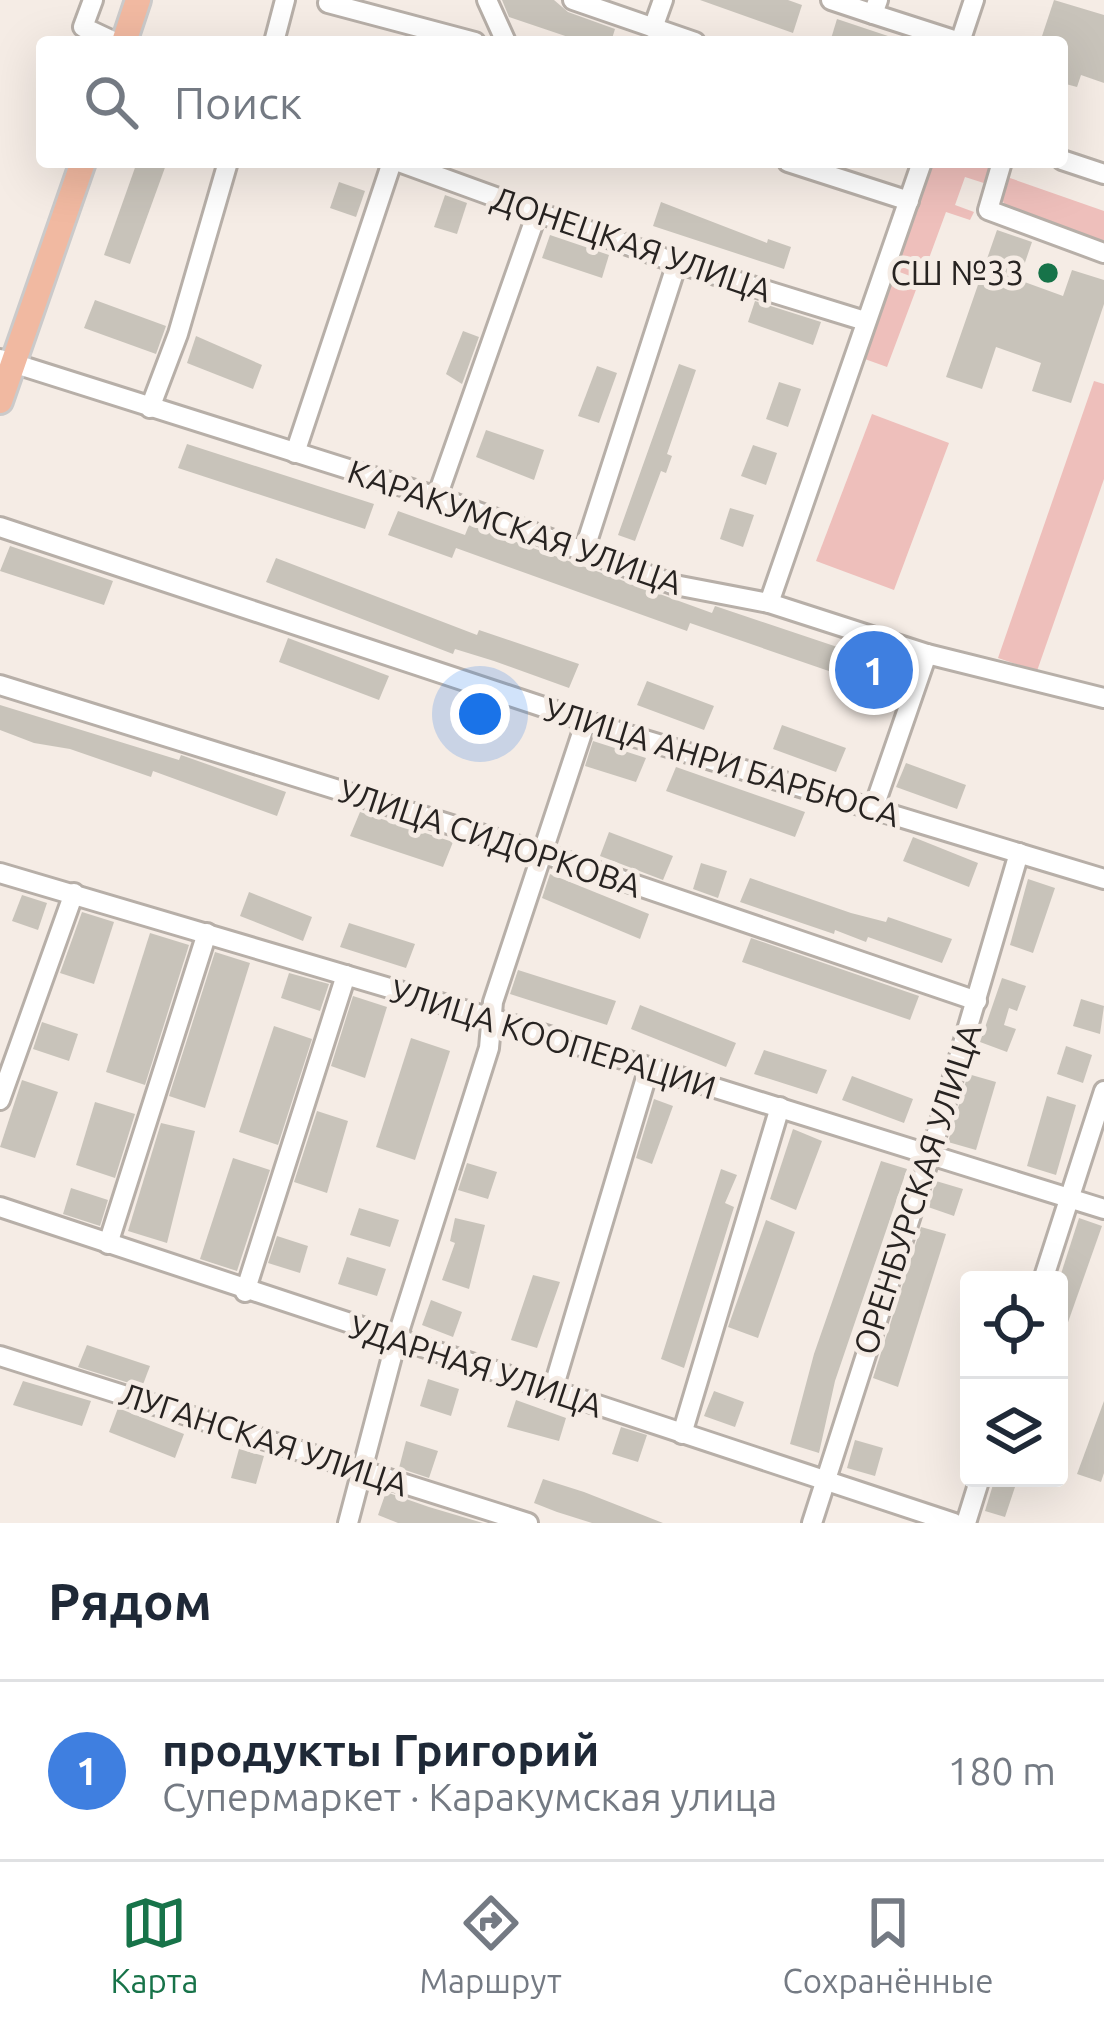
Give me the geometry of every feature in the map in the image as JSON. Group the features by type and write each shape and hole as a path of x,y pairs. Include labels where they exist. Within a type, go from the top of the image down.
{"main road":[{"path":"126,36 138,0"},
{"path":"0,401 7,361 81,168"}],"street":[{"path":"93,0 82,28 101,36"},
{"path":"279,36 285,0"},
{"path":"487,0 503,36"},
{"path":"573,0 677,36"},
{"path":"653,28 663,0"},
{"path":"831,0 876,7 946,36"},
{"path":"962,36 974,0"},
{"path":"328,3 452,36"},
{"path":"1068,162 1104,174"},
{"path":"150,408 178,334 226,168"},
{"path":"295,454 394,168"},
{"name":"ДОНЕЦКАЯ УЛИЦА","path":"413,168 677,263 866,321"},
{"path":"807,168 909,201"},
{"path":"769,603 920,168"},
{"path":"1000,168 988,210 1104,253"},
{"path":"437,497 537,213"},
{"path":"585,548 677,263"},
{"name":"КАРАКУМСКАЯ УЛИЦА","path":"7,361 437,497 675,585 769,603 926,654 1104,698"},
{"name":"УЛИЦА АНРИ БАРБЮСА","path":"0,527 586,721 1104,879"},
{"path":"873,810 926,654"},
{"name":"УЛИЦА СИДОРКОВА","path":"0,685 542,853 977,1001"},
{"path":"348,1523 366,1470 396,1341 489,1048 491,1018 586,721"},
{"name":"ОРЕНБУРСКАЯ УЛИЦА","path":"812,1523 931,1156 1019,853"},
{"name":"УЛИЦА КООПЕРАЦИИ","path":"0,873 491,1018 648,1071 1104,1209"},
{"path":"0,1100 74,893"},
{"path":"108,1244 207,933"},
{"path":"244,1292 346,975"},
{"path":"553,1389 648,1071"},
{"path":"1046,1271 1104,1091"},
{"path":"682,1434 779,1107"},
{"name":"УДАРНАЯ УЛИЦА","path":"0,1207 244,1292 954,1523"},
{"name":"ЛУГАНСКАЯ УЛИЦА","path":"0,1355 528,1523"},
{"path":"966,1523 977,1487"}],"shaded area":[{"path":"930,168 995,168 990,185 965,177 955,205 974,212 970,220 946,212 921,280 894,270"},
{"path":"1007,177 1104,211 1104,240 1096,243 1008,212 1002,199"},
{"path":"891,278 917,287 887,367 862,358"},
{"path":"1094,381 1104,384 1104,479 1037,671 998,658"},
{"path":"872,414 949,443 894,590 816,561"}],"building":[{"path":"502,0 554,0 568,12 615,29 613,36 565,36 509,17"},
{"path":"700,0 788,0 802,5 793,33"},
{"path":"1054,0 1104,15 1104,83 1081,75 1077,87 1068,85 1068,36 1042,36"},
{"path":"837,19 888,36 832,36"},
{"path":"135,168 165,168 130,264 104,255"},
{"path":"339,182 365,191 356,217 330,208"},
{"path":"445,195 467,203 457,234 434,227"},
{"path":"661,202 767,243 768,239 791,247 784,269 653,226"},
{"path":"997,230 1032,242 1019,280 1063,296 1072,270 1104,280 1104,304 1071,403 1032,391 1041,363 996,347 982,389 946,377"},
{"path":"550,235 609,255 602,278 542,258"},
{"path":"95,300 166,326 156,354 84,328"},
{"path":"755,301 821,322 813,345 748,322"},
{"path":"463,331 479,337 462,384 446,374"},
{"path":"196,336 262,365 253,389 187,363"},
{"path":"679,364 696,370 667,454 672,456 666,473 661,471 635,541 618,535"},
{"path":"597,366 617,373 599,423 578,416"},
{"path":"779,382 801,389 788,427 766,419"},
{"path":"486,430 544,450 534,480 476,457"},
{"path":"187,444 374,504 365,529 178,468"},
{"path":"753,445 777,453 766,485 741,476"},
{"path":"730,508 754,515 743,547 720,539"},
{"path":"398,511 465,535 469,525 712,613 715,606 891,665 881,689 690,623 687,631 456,548 452,558 388,535"},
{"path":"10,546 113,581 104,605 0,571"},
{"path":"276,558 477,635 479,630 579,664 569,688 455,649 453,654 266,582"},
{"path":"288,638 389,676 379,700 279,662"},
{"path":"647,681 714,706 704,730 637,705"},
{"path":"0,705 179,760 181,755 286,792 277,816 153,771 151,777 70,749 34,743 0,730"},
{"path":"782,725 846,748 836,772 773,749"},
{"path":"593,741 646,758 636,782 585,766"},
{"path":"906,763 966,785 957,809 896,787"},
{"path":"676,767 805,812 795,837 666,791"},
{"path":"360,812 453,842 443,867 350,836"},
{"path":"609,832 673,856 663,880 600,856"},
{"path":"913,837 978,863 969,887 903,861"},
{"path":"701,863 727,871 718,898 693,889"},
{"path":"550,874 649,914 640,939 542,898"},
{"path":"750,878 851,913 886,922 888,917 952,939 942,963 868,937 866,942 835,930 834,934 740,902"},
{"path":"1028,879 1055,888 1033,953 1010,945"},
{"path":"249,892 312,917 303,941 240,916"},
{"path":"22,895 47,903 38,930 12,921"},
{"path":"82,912 114,922 94,984 60,973"},
{"path":"349,923 415,944 406,968 340,947"},
{"path":"150,933 189,945 145,1085 106,1072"},
{"path":"751,938 919,996 910,1020 742,962"},
{"path":"215,952 250,963 205,1108 169,1096"},
{"path":"518,970 616,1001 607,1025 510,994"},
{"path":"289,973 329,984 320,1011 281,998"},
{"path":"1002,978 1026,986 1017,1011 1009,1008 1004,1025 1016,1029 1007,1052 980,1042"},
{"path":"353,996 387,1007 365,1078 331,1066"},
{"path":"1081,999 1104,1006 1100,1034 1073,1026"},
{"path":"640,1005 736,1043 726,1067 631,1029"},
{"path":"42,1022 78,1034 69,1061 33,1049"},
{"path":"274,1026 312,1039 278,1145 239,1132"},
{"path":"411,1038 450,1051 415,1160 376,1147"},
{"path":"1066,1046 1092,1055 1083,1083 1057,1074"},
{"path":"764,1050 827,1070 817,1094 754,1074"},
{"path":"968,1074 996,1082 976,1150 948,1142"},
{"path":"852,1076 913,1099 904,1123 842,1100"},
{"path":"22,1080 58,1092 35,1158 0,1147"},
{"path":"1047,1096 1076,1105 1056,1175 1027,1166"},
{"path":"654,1099 673,1106 652,1164 636,1158"},
{"path":"95,1102 135,1114 115,1178 76,1165"},
{"path":"317,1111 348,1121 327,1193 294,1182"},
{"path":"161,1123 195,1131 167,1243 128,1231"},
{"path":"793,1129 822,1141 796,1210 770,1199"},
{"path":"233,1158 270,1170 237,1271 200,1259"},
{"path":"881,1161 907,1169 835,1381 819,1453 790,1444 814,1354"},
{"path":"467,1163 497,1172 488,1199 458,1190"},
{"path":"721,1169 737,1175 725,1203 734,1207 684,1368 661,1359"},
{"path":"936,1181 963,1189 954,1216 928,1207"},
{"path":"71,1188 108,1200 100,1226 63,1214"},
{"path":"359,1208 399,1220 390,1247 350,1235"},
{"path":"455,1218 485,1225 469,1289 442,1280 455,1243 450,1241"},
{"path":"1079,1218 1102,1226 1068,1322 1068,1271 1062,1271"},
{"path":"766,1220 795,1232 758,1338 728,1327"},
{"path":"921,1227 946,1234 898,1387 873,1378"},
{"path":"277,1236 308,1246 300,1273 268,1263"},
{"path":"347,1257 386,1269 377,1296 338,1284"},
{"path":"533,1275 560,1282 537,1348 511,1340"},
{"path":"431,1300 462,1312 453,1337 422,1325"},
{"path":"87,1345 150,1366 142,1387 78,1367"},
{"path":"428,1379 459,1389 451,1416 420,1406"},
{"path":"23,1381 91,1401 82,1426 13,1405"},
{"path":"714,1391 744,1402 735,1427 704,1416"},
{"path":"516,1400 566,1418 559,1441 507,1427"},
{"path":"1104,1401 1104,1473 1101,1482 1077,1474"},
{"path":"118,1408 184,1434 175,1458 109,1432"},
{"path":"621,1427 647,1435 638,1462 612,1454"},
{"path":"855,1440 883,1448 875,1476 847,1468"},
{"path":"406,1441 438,1451 429,1478 399,1468"},
{"path":"239,1449 264,1456 256,1484 231,1478"},
{"path":"543,1479 663,1523 592,1523 557,1512 534,1503"},
{"path":"992,1487 1015,1487 1005,1517 985,1511"},
{"path":"386,1492 483,1523 398,1523 378,1515"}],"place":[{"name":"СШ №33","path":"1048,273"},
{"name":"продукты Григорий","path":"874,670"}]}
